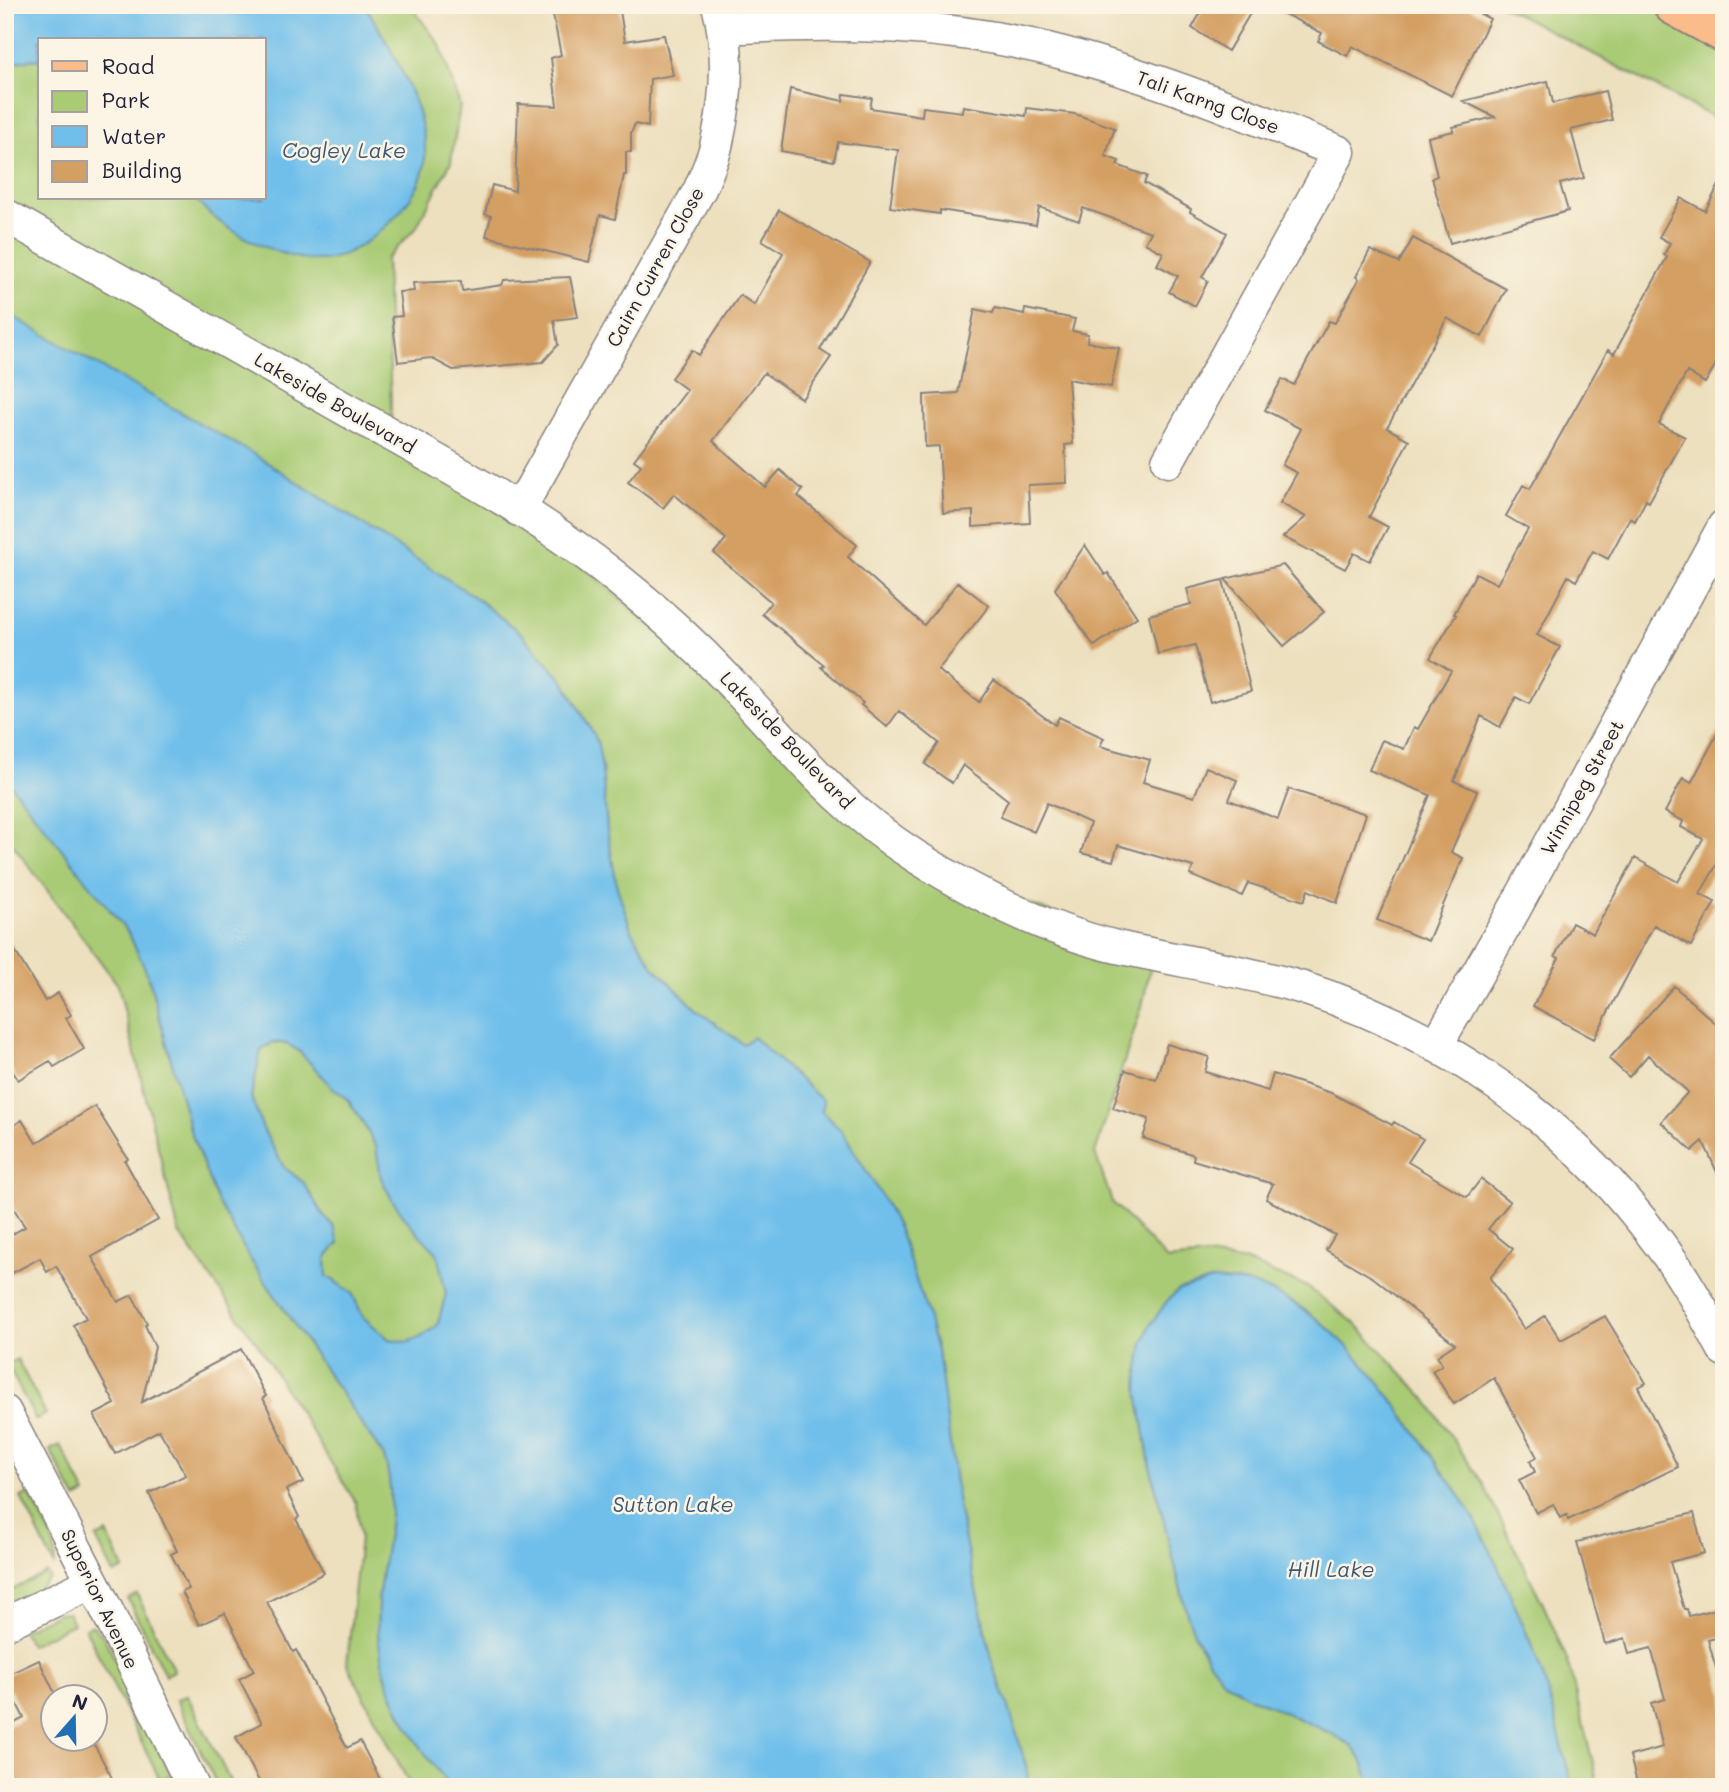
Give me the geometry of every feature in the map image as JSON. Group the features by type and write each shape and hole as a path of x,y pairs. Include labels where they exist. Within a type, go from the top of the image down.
{"main road":[{"path":"1673,5 1724,33"}],"street":[{"name":"Tali Karng Close","path":"721,17 778,24 915,27 995,38 1063,52 1218,103 1339,152 1168,461"},
{"name":"Cairn Curren Close","path":"519,510 700,189 717,145 724,100 726,66 721,17"},
{"name":"Lakeside Boulevard","path":"5,215 519,510 610,572 653,607 735,687 810,771 853,810 913,855 968,888 1056,928 1112,946 1301,988 1355,1007 1436,1046 1502,1087 1546,1122 1603,1177 1659,1243 1691,1291 1724,1350"},
{"name":"Winnipeg Street","path":"1436,1046 1514,910 1724,526"},
{"name":"Superior Avenue","path":"5,1412 93,1582 193,1787"},
{"path":"5,1624 93,1582"}],"green space":[{"path":"5,5 410,5 440,45 460,106 451,162 416,228 386,259 392,435 519,510 913,855 1153,955 1142,1006 1095,1153 1112,1202 1167,1260 1206,1256 1247,1262 1306,1286 1356,1324 1425,1398 1482,1482 1543,1604 1567,1659 1599,1787 411,1787 347,1664 360,1537 356,1503 257,1343 179,1233 118,985 5,834"},
{"path":"1501,5 1673,5 1724,33 1724,123"},
{"path":"17,1359 46,1414 36,1420 7,1364"},
{"path":"60,1445 86,1494 76,1499 50,1450"},
{"path":"29,1494 51,1537 54,1565 21,1497"},
{"path":"107,1533 124,1569 114,1574 96,1538"},
{"path":"46,1573 50,1578 35,1592 5,1607 5,1593"},
{"path":"137,1594 174,1671 165,1675 128,1599"},
{"path":"68,1612 73,1624 30,1645 23,1630 59,1613"},
{"path":"92,1625 104,1637 171,1775 160,1780 85,1628"},
{"path":"187,1695 233,1787 218,1787 176,1700"}],"water":[{"name":"Cogley Lake","path":"5,5 365,5 397,61 416,105 425,148 424,168 419,182 399,213 369,240 337,257 322,260 290,256 235,232 205,210 198,200 266,200 266,38 38,38 38,60 5,62"},
{"name":"Sutton Lake","path":"5,312 257,456 472,595 522,634 565,683 597,740 617,887 631,929 654,967 697,1010 743,1044 753,1037 823,1101 822,1112 841,1130 899,1230 926,1309 939,1358 958,1505 968,1555 995,1672 1008,1704 1026,1766 1029,1787 451,1787 403,1718 384,1669 378,1615 388,1537 390,1489 384,1457 252,1262 217,1201 190,1130 148,975 129,934 5,778","holes":["273,1042 287,1044 299,1051 333,1088 348,1100 376,1147 381,1178 392,1200 437,1253 446,1294 437,1326 421,1337 408,1342 389,1339 363,1317 352,1293 327,1276 326,1258 339,1243 334,1227 321,1212 304,1183 284,1167 263,1129 251,1097 261,1050"]},
{"name":"Hill Lake","path":"1212,1280 1242,1282 1260,1287 1313,1316 1358,1358 1415,1431 1471,1513 1505,1582 1544,1679 1572,1787 1372,1787 1363,1762 1351,1745 1246,1695 1222,1679 1208,1660 1187,1614 1150,1466 1138,1392 1143,1343 1149,1327 1167,1301 1179,1290"}],"building":[{"path":"551,5 619,5 625,41 664,35 673,75 650,79 648,127 635,124 631,133 631,152 626,152 626,175 615,219 600,215 589,262 486,236 491,216 485,214 492,185 515,191 518,104 557,106 551,58 561,55"},
{"path":"1205,5 1255,5 1228,51 1192,28"},
{"path":"1267,5 1464,5 1490,19 1452,96 1352,46 1347,56 1318,41 1322,33"},
{"path":"1548,81 1553,103 1605,91 1612,120 1571,130 1584,178 1560,184 1568,211 1450,243 1432,178 1437,176 1428,137 1454,131 1453,127 1495,117 1463,101"},
{"path":"790,89 843,101 844,94 872,98 870,108 922,116 923,107 962,112 963,106 1026,116 1027,108 1075,114 1115,128 1105,156 1119,161 1117,165 1147,176 1144,183 1227,233 1202,277 1208,281 1195,306 1169,292 1178,276 1157,265 1163,253 1145,243 1151,232 1083,208 1079,221 1039,207 1036,225 940,210 940,214 890,207 898,150 838,142 834,161 781,151"},
{"path":"1724,176 1724,350 1705,383 1687,372 1659,424 1685,437 1649,502 1646,500 1635,521 1630,518 1608,559 1593,551 1576,581 1568,576 1537,635 1560,647 1529,704 1516,697 1500,727 1481,716 1454,781 1477,791 1451,852 1463,858 1428,941 1377,920 1430,795 1369,770 1382,740 1404,749 1414,727 1418,729 1451,671 1430,658 1456,615 1454,614 1476,573 1497,584 1528,529 1506,516 1523,485 1530,489 1608,350 1614,354 1667,257 1664,255 1670,243 1659,237 1681,198 1705,211"},
{"path":"779,210 870,262 820,350 831,357 802,399 764,373 713,441 765,487 780,470 803,490 798,496 857,545 848,557 924,625 958,582 989,606 938,670 979,702 994,680 1055,725 1059,717 1104,738 1100,746 1150,760 1143,782 1194,797 1206,767 1237,780 1229,800 1278,819 1289,789 1366,814 1337,903 1308,890 1304,901 1248,883 1242,896 1190,875 1193,867 1118,845 1113,861 1081,853 1090,823 1047,803 1034,832 1000,817 1008,800 963,765 952,783 925,764 939,743 899,711 887,727 821,667 824,665 762,614 771,602 714,553 726,539 674,494 663,508 628,482 641,465 634,460 687,390 671,378 692,350 699,355 740,295 754,305 783,253 762,240"},
{"path":"1413,238 1506,289 1482,337 1447,318 1387,428 1409,440 1369,517 1388,527 1370,561 1354,553 1345,569 1283,537 1306,517 1280,503 1297,473 1282,465 1301,429 1265,410 1282,379 1294,385 1329,321 1335,323 1359,279 1356,277 1370,250 1399,263"},
{"path":"570,277 578,317 554,320 558,345 543,362 453,370 431,358 398,362 392,317 402,316 399,292 414,291 413,283 461,281 462,291 502,285 504,280"},
{"path":"995,308 1024,314 1025,309 1075,319 1072,331 1088,334 1087,342 1119,348 1111,387 1068,379 1073,444 1065,445 1067,483 1028,485 1030,523 973,527 973,511 943,513 939,446 925,447 924,395 958,393 975,309 993,313"},
{"path":"1085,545 1105,575 1108,573 1137,617 1094,646 1055,589"},
{"path":"1283,565 1324,612 1284,646 1225,579"},
{"path":"1223,580 1251,691 1210,702 1195,645 1158,654 1149,615 1191,604 1187,589"},
{"path":"1724,721 1724,852 1700,894 1715,902 1691,946 1654,925 1594,1039 1533,1006 1559,958 1555,956 1572,923 1593,934 1635,858 1678,882 1703,839 1681,827 1683,821 1665,812 1683,778 1691,783"},
{"path":"5,934 45,1001 58,993 71,1015 66,1018 84,1049 54,1067 50,1061 18,1080 10,1067 5,1066"},
{"path":"1674,986 1724,1031 1724,1188 1703,1141 1692,1151 1661,1122 1688,1092 1648,1055 1629,1077 1609,1059"},
{"path":"1167,1044 1209,1057 1205,1072 1268,1091 1273,1074 1331,1093 1392,1125 1394,1122 1423,1139 1408,1162 1467,1197 1481,1179 1510,1202 1488,1229 1513,1249 1490,1278 1524,1329 1545,1316 1561,1340 1605,1316 1646,1383 1638,1387 1678,1467 1568,1520 1567,1515 1560,1518 1553,1504 1536,1513 1519,1480 1535,1472 1530,1461 1537,1457 1494,1378 1454,1404 1432,1371 1442,1365 1437,1356 1455,1344 1375,1279 1326,1250 1335,1235 1266,1199 1273,1184 1193,1160 1194,1155 1143,1138 1149,1119 1113,1108 1125,1070 1156,1079"},
{"path":"95,1106 128,1159 125,1161 158,1220 92,1257 118,1302 132,1295 147,1323 145,1325 155,1347 142,1402 241,1349 266,1396 263,1398 303,1482 286,1490 299,1517 296,1519 324,1573 267,1602 293,1652 296,1650 347,1748 360,1741 384,1787 262,1787 236,1737 262,1723 239,1679 254,1671 225,1613 199,1625 182,1592 189,1589 171,1554 177,1551 149,1493 186,1475 159,1430 115,1454 94,1415 115,1404 73,1325 86,1318 56,1266 47,1272 40,1258 5,1277 5,1238 25,1227 5,1194 5,1131 22,1120 36,1143"},
{"path":"1694,1513 1704,1553 1670,1562 1684,1609 1687,1609 1689,1616 1724,1607 1724,1636 1708,1640 1724,1696 1724,1787 1638,1787 1630,1756 1663,1747 1651,1703 1665,1699 1651,1648 1629,1654 1625,1638 1605,1644 1577,1542"},
{"path":"39,1660 50,1684 38,1684 38,1754 99,1754 112,1778 95,1787 5,1787 5,1728 24,1718 5,1676"}]}
